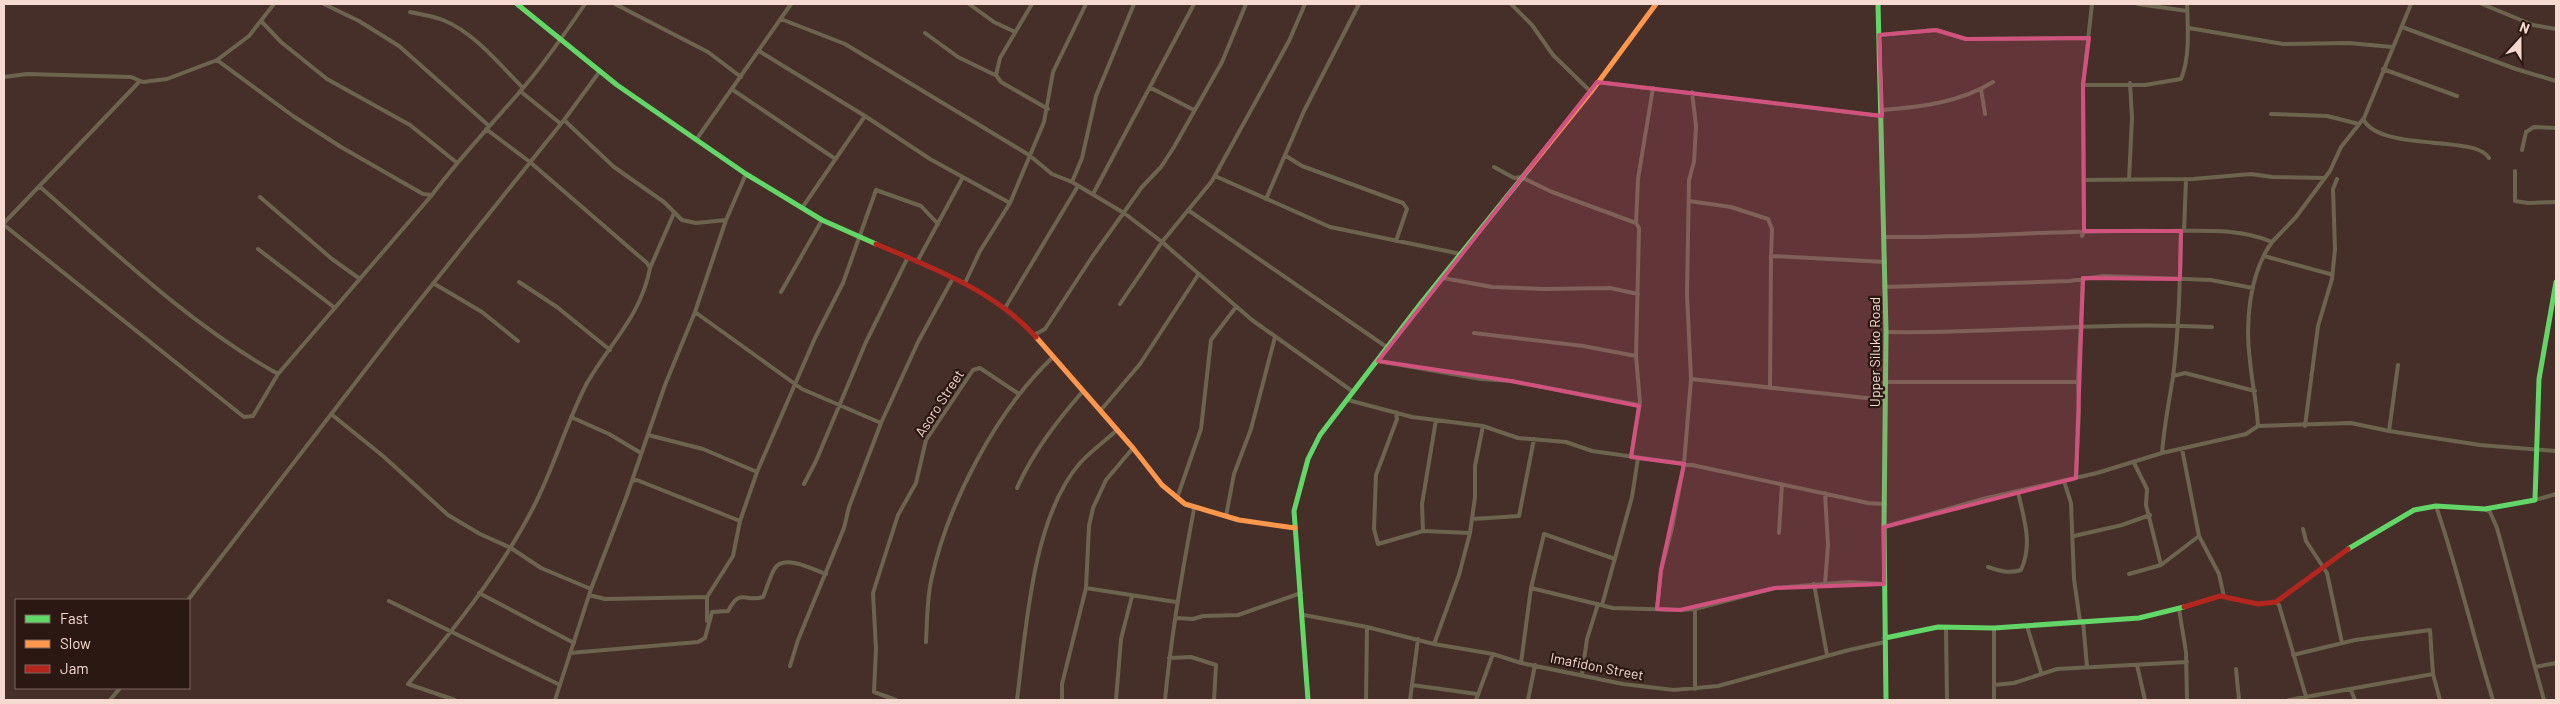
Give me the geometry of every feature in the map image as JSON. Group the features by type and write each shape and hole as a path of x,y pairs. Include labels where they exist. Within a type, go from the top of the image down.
{"street":[{"path":"4,77 27,74 116,76 130,77 140,81 168,80 217,60 248,36 262,22 274,4"},
{"path":"324,4 359,21 399,46 488,124"},
{"path":"517,4 600,71 746,174 822,220 965,283 1019,318 1101,410 1133,448 1148,470 1177,498 1194,509 1295,528"},
{"path":"140,81 4,224 244,417 253,416 278,374 432,194 456,162 486,130 488,124 522,89 561,40 586,4"},
{"path":"615,4 708,52 741,77"},
{"path":"696,140 792,4"},
{"path":"969,4 994,22 1015,32"},
{"path":"974,4 977,9"},
{"path":"996,75 996,66 1032,4"},
{"path":"965,283 980,251 1010,203 1048,109 1053,72 1086,4"},
{"path":"1072,182 1082,158 1096,96 1134,4"},
{"path":"1093,194 1194,4"},
{"path":"1034,335 1045,329 1124,212 1142,187 1161,167 1222,62 1246,4"},
{"path":"1120,304 1162,242 1215,176 1289,40 1305,4"},
{"path":"1266,200 1304,111 1359,4"},
{"path":"1511,4 1532,25 1553,55 1591,92"},
{"path":"1308,700 1304,615 1295,528 1296,500 1308,460 1320,435 1421,303 1591,92 1656,4"},
{"name":"Upper Siluko Road","path":"1878,4 1886,332 1884,382 1886,700"},
{"path":"2082,236 2084,231 2085,180 2083,85 2092,4"},
{"path":"2138,4 2187,12"},
{"path":"2083,85 2130,83 2145,85 2181,79 2186,72 2187,4"},
{"path":"2258,426 2249,337 2253,288 2264,256 2272,242 2296,217 2325,178 2340,147 2363,120 2374,99 2383,68 2411,4"},
{"path":"2482,4 2533,25 2556,29"},
{"path":"410,12 437,18 455,26 476,41 522,89 614,167 664,202 682,220 696,223 726,220"},
{"path":"781,19 845,44 1029,155 1052,174 1072,182 1124,212 1162,242 1236,307 1352,391"},
{"path":"262,22 281,42 327,79 410,125 456,162"},
{"path":"2402,27 2556,81"},
{"path":"2188,28 2283,44 2349,43 2392,47"},
{"path":"1879,35 1936,30 1966,38 2089,38"},
{"path":"924,33 958,56 996,75 1002,82 1048,109"},
{"path":"759,51 865,116 930,159 1010,203"},
{"path":"217,60 286,111 342,147 423,194 432,194"},
{"path":"2383,68 2457,96"},
{"path":"189,599 600,71"},
{"path":"1597,82 1881,113 1934,104 1981,91 1993,82"},
{"path":"2129,180 2132,118 2130,83"},
{"path":"1151,88 1194,110"},
{"path":"1631,457 1639,406 1639,370 1636,356 1639,228 1636,223 1638,180 1653,88"},
{"path":"733,90 834,158"},
{"path":"1657,609 1661,570 1672,528 1684,464 1691,379 1687,294 1689,201 1696,126 1692,92"},
{"path":"2271,114 2327,116 2360,124"},
{"path":"802,208 834,158 865,116"},
{"path":"2363,120 2368,126 2381,133 2415,141 2474,147 2484,152 2489,158"},
{"path":"2522,150 2526,132 2534,127 2556,128"},
{"path":"486,130 530,162 647,263 650,268"},
{"path":"1286,156 1302,166 1403,204 1407,209 1396,241"},
{"path":"1494,166 1514,178 1521,177 1552,192 1636,223"},
{"path":"2515,171 2516,201 2528,204 2556,202"},
{"path":"555,700 591,589 694,312 726,220 746,174"},
{"path":"2085,180 2186,179 2251,174 2272,177 2325,178"},
{"path":"1215,176 1330,227 1461,254"},
{"path":"917,262 963,177"},
{"path":"2162,453 2165,418 2173,376 2186,179"},
{"path":"2305,426 2318,326 2332,279 2336,249 2333,189 2337,179"},
{"path":"39,186 196,320 228,344 278,374"},
{"path":"1005,308 1078,186"},
{"path":"570,653 698,642 705,638 707,596 733,556 740,521 757,472 797,384 815,338 843,283 876,190 921,206 938,224"},
{"path":"260,197 332,259 360,279"},
{"path":"1689,201 1731,207 1768,219 1772,228 1770,388"},
{"path":"1188,210 1388,348"},
{"path":"455,700 408,684 451,630 511,548 534,506 571,417 588,382 634,316 642,298 650,268 674,213"},
{"path":"781,292 822,220"},
{"path":"1884,238 2084,231 2182,231 2229,232 2260,237 2272,242"},
{"path":"258,249 335,308"},
{"path":"1771,256 1885,262"},
{"path":"2264,256 2330,274"},
{"path":"804,484 816,462 866,342 908,257"},
{"path":"1101,410 1140,364 1198,275"},
{"path":"1885,287 2103,276 2212,280 2253,288"},
{"path":"790,666 798,640 844,528 849,507 881,423 918,342 953,278"},
{"path":"1443,278 1492,287 1545,289 1610,288 1638,294"},
{"path":"2076,478 2083,278"},
{"path":"519,282 557,307 610,350"},
{"path":"2535,500 2539,379 2556,282"},
{"path":"433,283 482,312 518,340"},
{"path":"1177,498 1201,429 1211,340 1236,307"},
{"path":"694,312 802,389 881,423"},
{"path":"1886,332 2080,328 2111,325 2212,327"},
{"path":"1474,333 1583,346 1636,356"},
{"path":"1226,516 1234,474 1251,428 1275,337"},
{"path":"926,642 928,604 939,552 980,453 1019,394 1053,357"},
{"path":"1378,361 1481,379 1511,381 1639,406"},
{"path":"2389,431 2398,365"},
{"name":"Asoro Street","path":"896,700 879,695 874,688 876,648 873,593 878,583 898,515 916,483 926,440 974,370 980,368 1019,394"},
{"path":"2173,376 2185,373 2255,391"},
{"path":"1691,379 1885,400"},
{"path":"1884,382 2078,382"},
{"path":"1017,488 1025,471 1056,422 1083,391"},
{"path":"1348,400 1436,420 1483,426 1518,438 1566,442 1592,451 1684,464 1885,504"},
{"path":"1396,412 1397,419 1376,475 1376,540 1378,544 1423,530 1470,533"},
{"path":"331,414 383,456 448,515 480,534 511,548 541,568 591,589"},
{"path":"571,417 609,434 641,453"},
{"path":"1423,530 1422,504 1436,420"},
{"path":"1884,527 1983,498 2076,478 2216,439 2246,434 2258,426 2305,426 2339,422 2389,431 2538,451 2556,451"},
{"path":"1434,644 1459,575 1470,533 1475,466 1483,426"},
{"path":"1017,700 1034,572 1052,511 1080,464 1117,430"},
{"path":"648,435 703,449 757,472"},
{"path":"1472,519 1519,516 1534,439"},
{"path":"1062,700 1062,684 1086,588 1089,526 1093,508 1106,480 1133,448"},
{"path":"2182,449 2199,536 2219,574 2224,597"},
{"path":"1582,674 1587,639 1600,605 1632,497 1638,458"},
{"path":"2134,463 2147,489 2146,505 2150,515 2160,565"},
{"path":"632,480 637,480 740,521"},
{"path":"2064,480 2071,503 2074,536 2074,579 2087,667"},
{"path":"1779,533 1782,484"},
{"path":"1988,567 2001,572 2018,572 2025,562 2028,536 2018,492"},
{"path":"1825,493 1828,545 1826,584"},
{"path":"2276,602 2322,566 2397,518 2414,510 2436,506 2485,509 2535,500 2556,494"},
{"path":"2436,506 2455,561 2471,629 2493,700"},
{"path":"1166,700 1169,658 1177,618 1176,602 1194,509"},
{"path":"2485,509 2490,512 2497,528 2544,700"},
{"path":"2074,536 2122,525 2150,515"},
{"path":"2303,530 2306,541 2327,573 2342,643"},
{"path":"1521,662 1531,588 1544,534 1612,558"},
{"path":"2129,574 2160,565 2199,536"},
{"path":"707,621 715,610 728,611 736,598 741,596 763,597 775,568 780,563 803,566 826,574"},
{"path":"1531,588 1600,605 1657,609 1695,609 1753,592 1814,584 1884,584"},
{"path":"1814,584 1827,655"},
{"path":"1086,588 1176,602"},
{"path":"479,593 574,643"},
{"path":"1177,618 1193,620 1203,616 1238,615 1301,593"},
{"path":"589,595 605,599 707,596"},
{"path":"1116,700 1121,639 1132,596"},
{"path":"1885,640 1921,629 1994,628 2139,618 2179,609 2215,597 2258,604 2272,600 2279,605 2306,698"},
{"path":"389,601 560,685"},
{"path":"1695,609 1696,689"},
{"path":"2179,609 2187,662 2187,700"},
{"name":"Imafidon Street","path":"1304,615 1367,627 1434,644 1494,654 1521,662 1623,684 1674,690 1718,686 1885,640"},
{"path":"2028,626 2041,672"},
{"path":"1366,700 1367,627"},
{"path":"1946,628 1947,700"},
{"path":"1994,628 1994,700"},
{"path":"2294,655 2342,643 2430,630 2433,674 2440,700"},
{"path":"1410,700 1418,639"},
{"path":"1476,700 1494,654"},
{"path":"1169,658 1191,657 1216,665 1214,700"},
{"path":"1994,685 2014,683 2041,672 2087,667 2187,662"},
{"path":"2535,666 2556,663"},
{"path":"1528,700 1535,665"},
{"path":"2137,665 2145,700"},
{"path":"2236,668 2239,700"},
{"path":"2289,700 2433,674"},
{"path":"1412,685 1478,694"},
{"path":"110,700 119,689"},
{"path":"2351,690 2355,700"}],"highlighted area":[{"path":"1936,30 1966,39 2089,38 2083,85 2084,231 2181,231 2180,279 2083,278 2076,478 1884,527 1884,584 1775,588 1680,610 1657,609 1661,570 1684,464 1631,457 1639,406 1511,381 1378,361 1597,82 1882,116 1879,35"}],"traffic: fast":[{"path":"517,4 617,85 746,174 822,220 876,244"},
{"path":"1878,4 1886,332 1884,527 1886,700"},
{"path":"1308,700 1294,511 1308,459 1320,435 1421,303 1529,169"},
{"path":"2348,549 2414,510 2436,506 2485,509 2535,500 2539,379 2556,282"},
{"path":"1885,638 1938,627 1994,628 2139,618 2184,607"}],"traffic: slow":[{"path":"1529,169 1591,92 1656,4"},
{"path":"1036,337 1133,448 1162,485 1185,504 1239,520 1295,528"}],"traffic: jam":[{"path":"876,244 982,293 1019,320 1036,337"},
{"path":"2184,607 2220,596 2258,604 2276,602 2348,549"}]}
